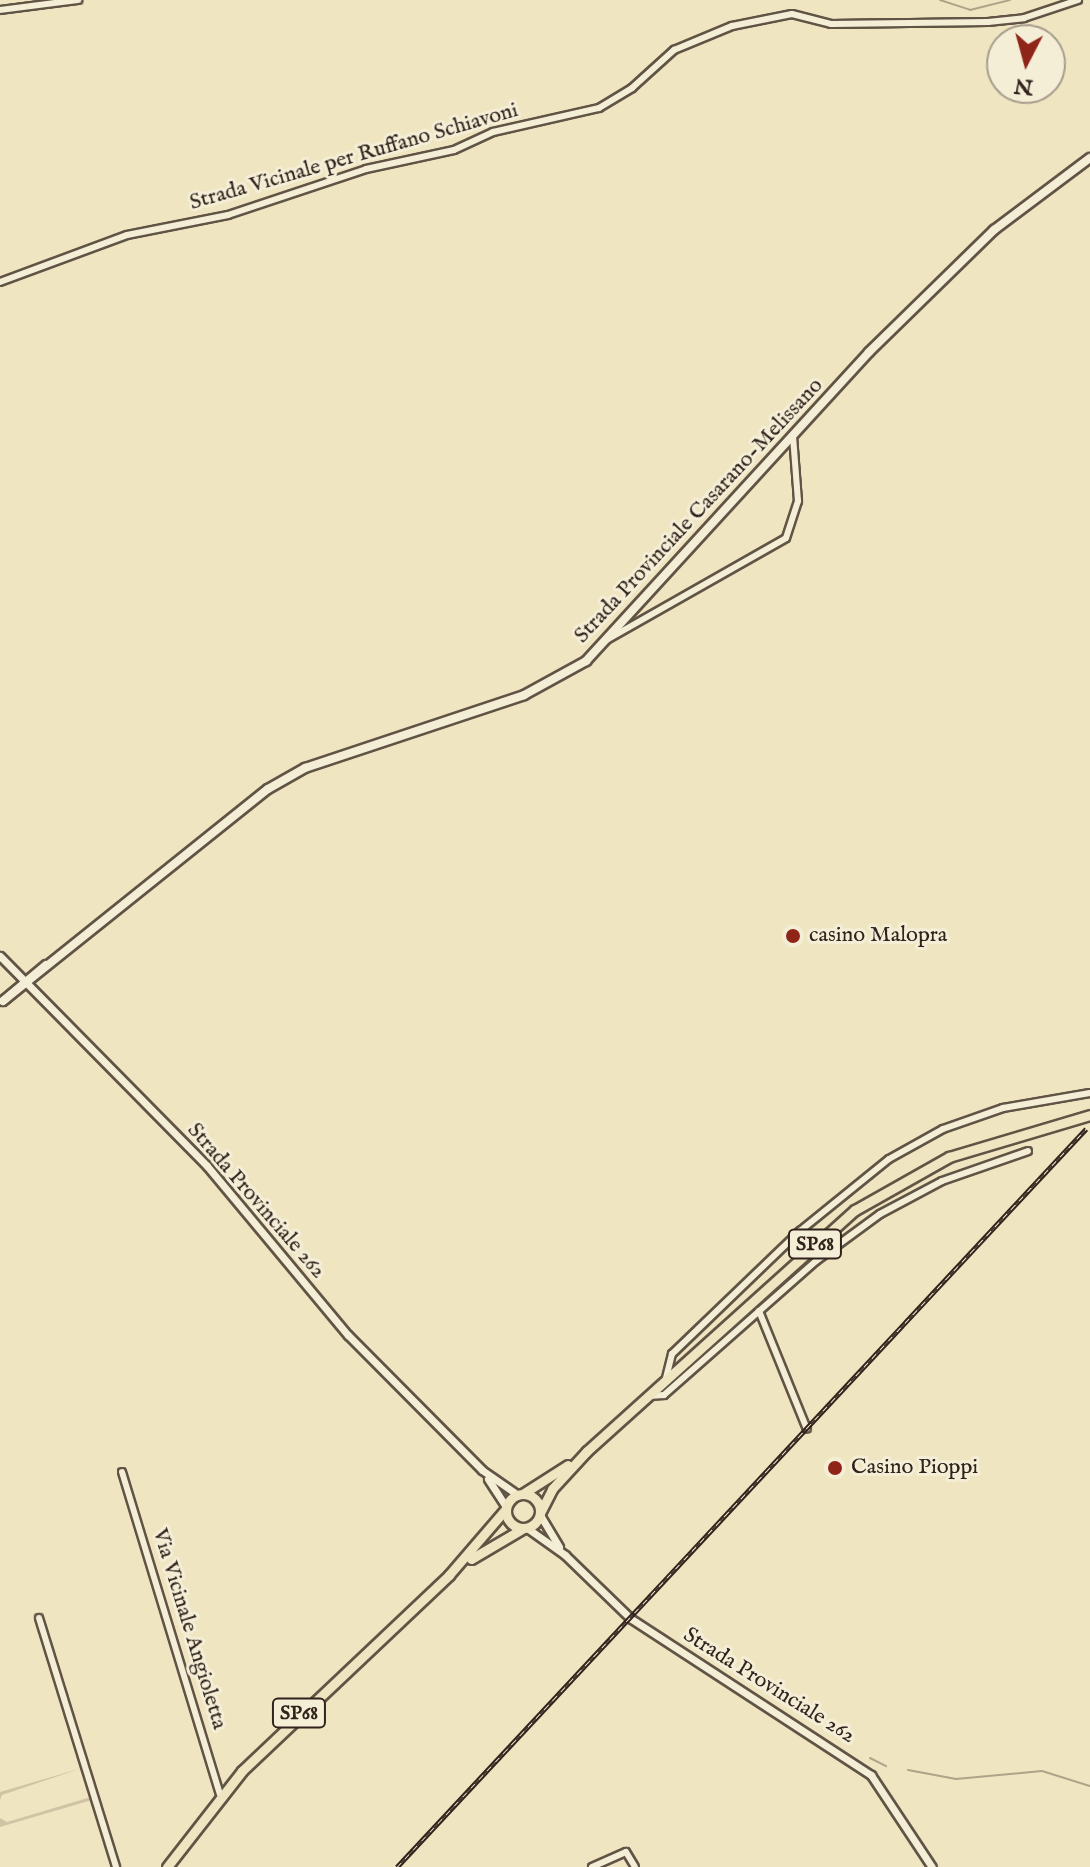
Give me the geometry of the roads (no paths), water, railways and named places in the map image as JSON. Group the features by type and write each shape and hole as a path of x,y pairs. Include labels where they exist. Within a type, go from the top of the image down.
{"main road":[{"name":"Strada Provinciale Casarano-Melissano","path":"2,1003 268,789 305,768 524,695 586,661 869,352 994,230 1090,158"},
{"name":"SP68","path":"449,1575 524,1528 540,1514 552,1489 587,1451 855,1210 902,1179 1001,1138 1090,1115"},
{"name":"SP68","path":"167,1867 220,1794 322,1690 449,1575 520,1494 587,1451"},
{"path":"520,1494 535,1499 540,1514"},
{"path":"506,1508 508,1520 524,1528"}],"street":[{"path":"0,10 78,0"},
{"name":"Strada Vicinale per Ruffano Schiavoni","path":"0,282 127,235 228,215 366,169 454,150 493,132 599,108 632,88 674,50 732,26 792,14 831,24 988,22 1024,18 1078,0"},
{"path":"602,643 738,570 786,538 798,501 793,436"},
{"name":"Strada Provinciale 262","path":"0,956 207,1166 348,1335 482,1470"},
{"path":"666,1378 672,1354 800,1231 889,1159 943,1129 1003,1108 1090,1093"},
{"path":"647,1395 664,1395 759,1311 880,1214 942,1181 1028,1151"},
{"path":"759,1311 807,1429"},
{"path":"482,1470 520,1494"},
{"path":"482,1470 506,1508"},
{"name":"Via Vicinale Angioletta","path":"122,1472 220,1794"},
{"path":"540,1514 565,1555"},
{"path":"524,1528 565,1555"},
{"name":"Strada Provinciale 262","path":"565,1555 630,1618 871,1775 932,1867"},
{"path":"39,1618 116,1867"},
{"path":"592,1867 626,1852 635,1867"}],"waterway":[{"path":"940,0 970,10 1010,0"},
{"path":"870,1758 886,1766"},
{"path":"908,1770 956,1779 1042,1771 1090,1786"}],"railway":[{"path":"397,1867 1086,1129"}],"place":[{"name":"casino Malopra","path":"793,936"},
{"name":"Casino Pioppi","path":"835,1468"}]}
